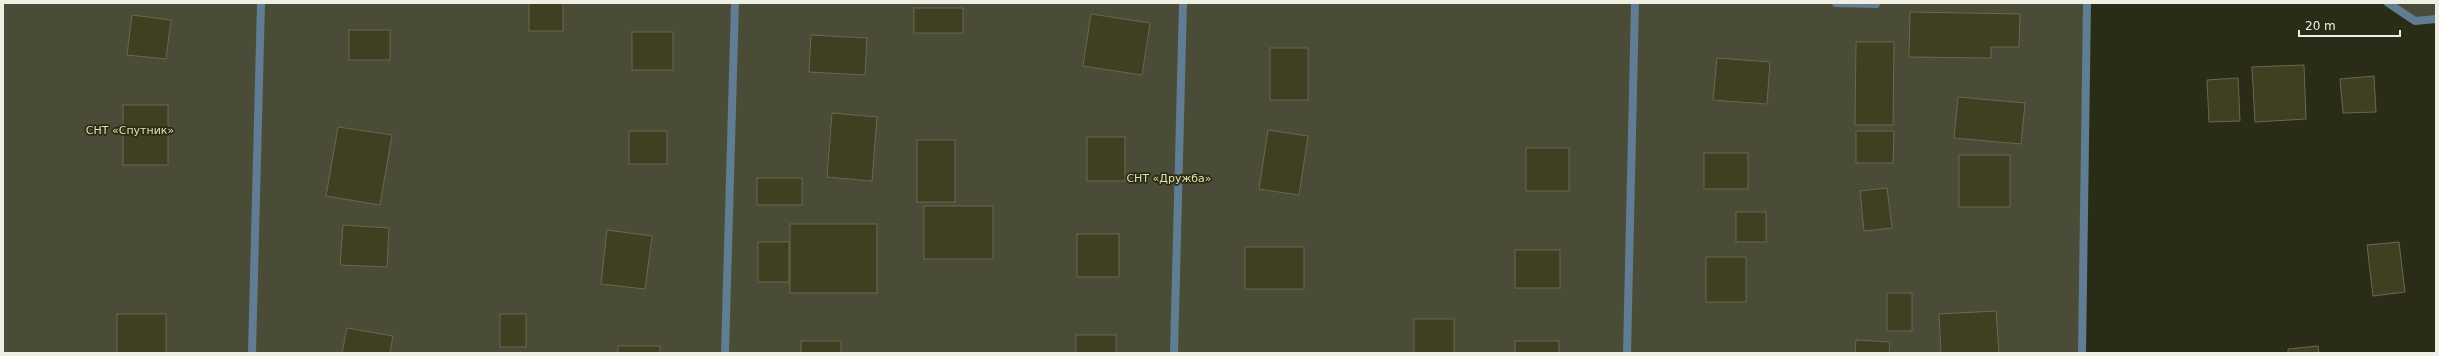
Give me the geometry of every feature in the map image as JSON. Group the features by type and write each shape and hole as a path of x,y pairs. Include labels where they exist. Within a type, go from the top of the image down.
{"street":[{"path":"252,353 261,3"},
{"path":"725,353 735,3"},
{"path":"1174,353 1183,3"},
{"path":"1627,353 1635,3"},
{"path":"1836,3 1876,4"},
{"path":"2082,353 2087,3"},
{"path":"2388,3 2415,21 2436,19"}],"green space":[{"name":"СНТ «Дружба»","path":"3,3 2087,3 2082,353 3,353"},
{"path":"2388,3 2436,3 2436,19 2415,21"}],"building":[{"path":"529,3 563,3 563,31 529,31"},
{"path":"914,8 963,8 963,33 914,33"},
{"path":"1910,12 2020,14 2019,47 1991,47 1991,58 1909,57"},
{"path":"1091,14 1150,23 1142,75 1083,66"},
{"path":"132,15 171,20 166,59 127,55"},
{"path":"349,30 390,30 390,60 349,60"},
{"path":"632,32 673,32 673,70 632,70"},
{"path":"811,35 867,38 865,75 809,72"},
{"path":"1856,42 1894,42 1893,125 1855,125"},
{"path":"1270,48 1308,48 1308,100 1270,100"},
{"path":"1717,58 1770,62 1767,104 1713,100"},
{"path":"2304,65 2306,119 2255,122 2252,67"},
{"path":"2374,76 2376,112 2343,113 2340,79"},
{"path":"2238,78 2240,121 2209,122 2207,80"},
{"path":"1958,97 2025,103 2021,144 1954,138"},
{"path":"123,105 168,105 168,165 123,165"},
{"path":"832,113 877,117 872,181 827,177"},
{"path":"338,127 392,135 380,205 326,196"},
{"path":"1268,130 1308,136 1299,195 1259,189"},
{"path":"629,131 667,131 667,164 629,164"},
{"path":"1856,131 1894,131 1893,163 1856,163"},
{"path":"1087,137 1125,137 1125,181 1087,181"},
{"path":"917,140 955,140 955,202 917,202"},
{"path":"1526,148 1569,148 1569,191 1526,191"},
{"path":"1704,153 1748,153 1748,189 1704,189"},
{"path":"1959,155 2010,155 2010,207 1959,207"},
{"path":"757,178 802,178 802,205 757,205"},
{"path":"1887,188 1892,228 1864,231 1860,191"},
{"path":"924,206 993,206 993,259 924,259"},
{"path":"1736,212 1766,212 1766,242 1736,242"},
{"path":"790,224 877,224 877,293 790,293"},
{"path":"343,225 389,228 387,267 340,265"},
{"path":"607,230 652,236 645,289 601,284"},
{"path":"1077,234 1119,234 1119,277 1077,277"},
{"path":"758,242 789,242 789,282 758,282"},
{"path":"2399,242 2405,292 2373,296 2367,245"},
{"path":"1245,247 1304,247 1304,289 1245,289"},
{"path":"1515,250 1560,250 1560,288 1515,288"},
{"path":"1706,257 1746,257 1746,302 1706,302"},
{"path":"1887,293 1912,293 1912,331 1887,331"},
{"path":"1996,311 1999,353 1941,353 1939,314"},
{"path":"117,314 166,314 166,353 117,353"},
{"path":"500,314 526,314 526,347 500,347"},
{"path":"1414,319 1454,319 1454,353 1414,353"},
{"path":"347,328 393,336 390,353 342,353"},
{"path":"1076,335 1116,335 1116,353 1076,353"},
{"path":"1856,340 1890,342 1889,353 1855,353"},
{"path":"801,341 841,341 841,353 801,353"},
{"path":"1515,341 1559,341 1559,353 1515,353"},
{"path":"618,346 660,346 660,353 618,353"},
{"path":"2318,346 2319,353 2288,353 2288,349"}],"park label":[{"name":"СНТ «Спутник»","path":"130,130"}]}
